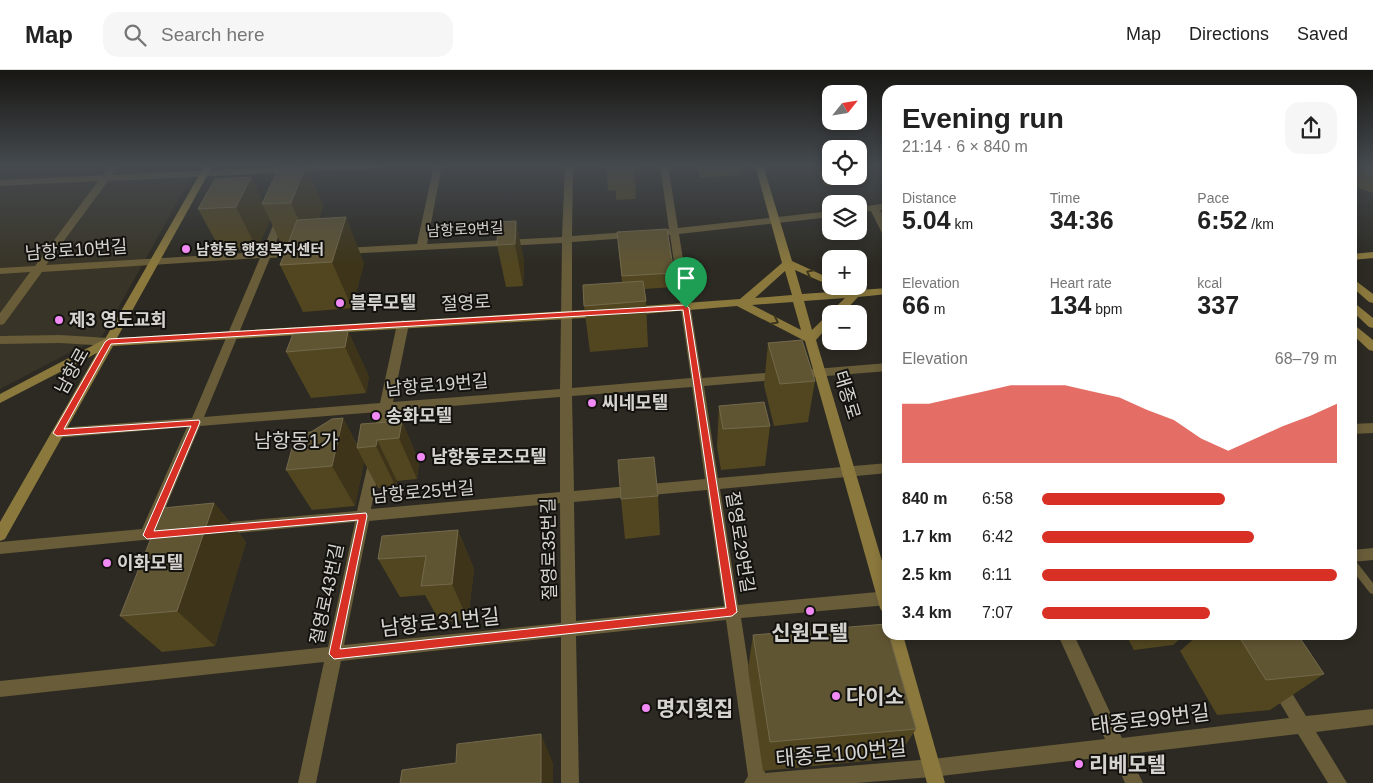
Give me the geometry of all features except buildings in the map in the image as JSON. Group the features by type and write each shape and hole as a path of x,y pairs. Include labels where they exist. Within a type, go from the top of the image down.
{"main road":[{"name":"남항로","path":"0,535 190,198"},
{"name":"태종로","path":"770,198 882,584"},
{"path":"1357,256 1373,255"},
{"path":"822,279 788,262 741,304 810,339 822,326"},
{"path":"1357,286 1373,300"},
{"name":"절영로","path":"867,293 882,292"},
{"name":"절영로","path":"0,399 109,342 686,308 843,295"},
{"path":"844,305 853,295"},
{"path":"1357,309 1373,324"},
{"path":"1357,334 1373,347"},
{"path":"896,640 934,776"}],"street":[{"path":"0,320 90,198"},
{"path":"421,246 431,198"},
{"name":"절영로35번길","path":"568,198 565,315 570,783"},
{"name":"절영로29번길","path":"669,198 758,783"},
{"path":"867,209 882,207"},
{"path":"874,208 882,223"},
{"path":"147,535 234,334 284,212"},
{"name":"남항로9번길","path":"334,251 674,232 777,222 822,215"},
{"path":"154,262 314,252"},
{"name":"남항로10번길","path":"0,271 154,262"},
{"name":"절영로43번길","path":"307,783 403,324"},
{"path":"0,340 109,342"},
{"name":"남항로19번길","path":"57,433 882,367"},
{"path":"1357,429 1373,428"},
{"name":"남항로25번길","path":"206,530 882,468"},
{"path":"0,548 186,532"},
{"path":"1357,556 1373,554"},
{"name":"남항로31번길","path":"0,689 732,612 882,601"},
{"path":"1068,640 1134,783"},
{"path":"1271,676 1338,783"},
{"name":"태종로99번길","path":"934,776 1116,746 1373,717"},
{"name":"태종로100번길","path":"753,783 934,776"}],"lane":[{"path":"1357,569 1373,590"}],"shaded area":[{"path":"0,198 179,198 103,335 0,389"}],"place":[{"name":"남항동 행정복지센터","path":"186,249"},
{"name":"블루모텔","path":"340,303"},
{"name":"제3 영도교회","path":"59,320"},
{"name":"씨네모텔","path":"592,403"},
{"name":"송화모텔","path":"376,416"},
{"name":"남항동로즈모텔","path":"421,457"},
{"name":"이화모텔","path":"107,563"},
{"name":"신원모텔","path":"810,611"},
{"name":"다이소","path":"836,696"},
{"name":"명지횟집","path":"646,708"},
{"name":"리베모텔","path":"1079,764"}],"district":[{"name":"남항동1가","path":"296,441"}],"route":[{"path":"686,308 732,612 334,654 363,516 147,535 196,422 57,433 109,342 686,308"}]}
